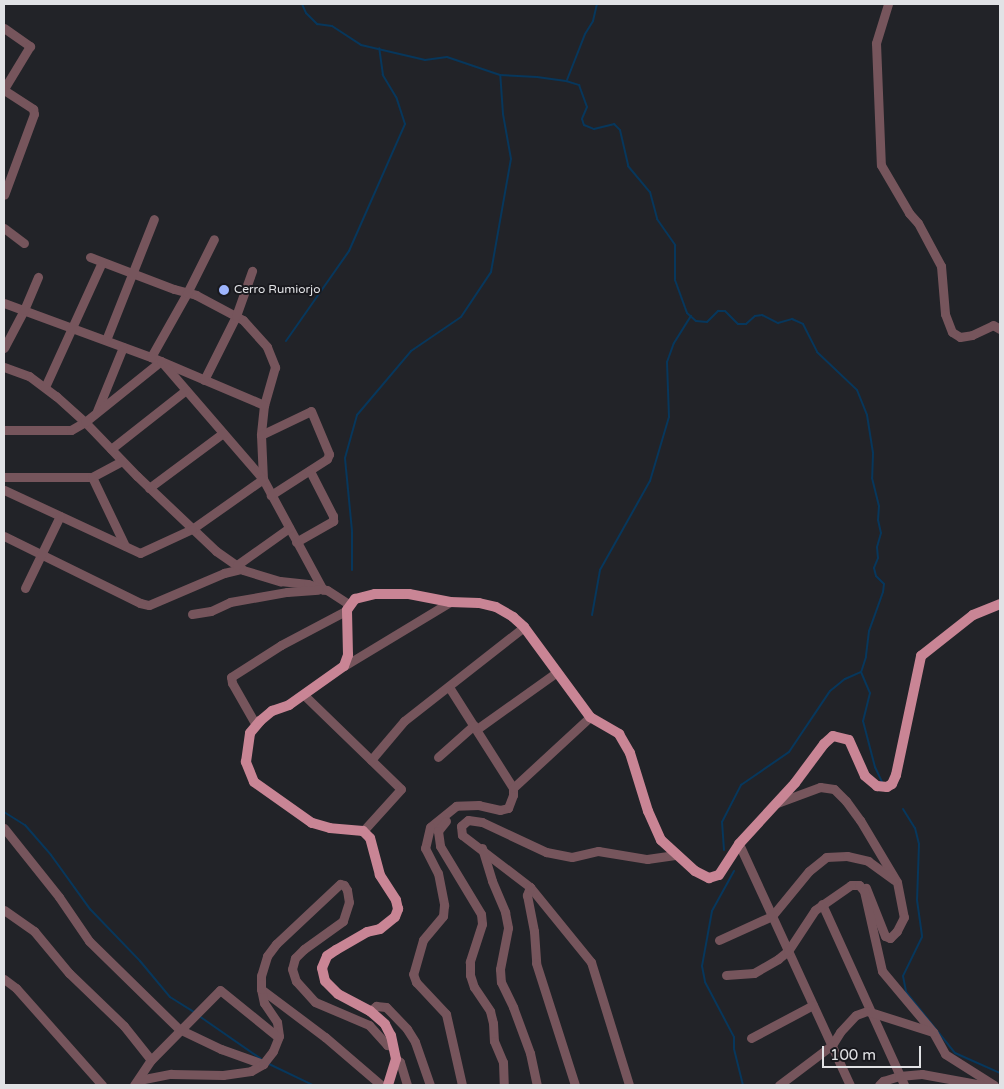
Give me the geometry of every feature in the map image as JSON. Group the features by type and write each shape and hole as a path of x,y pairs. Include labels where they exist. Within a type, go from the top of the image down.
{"main road":[{"path":"388,1085 396,1059 385,1024 370,1011 338,994 325,981 322,968 328,956 336,950 367,932 380,929 395,918 398,909 396,900 380,875 370,838 363,831 330,828 312,823 254,782 246,762 248,740 256,725 272,711 289,705 344,666 348,655 349,607 355,598 375,594 409,594 450,602 479,603 496,607 524,627 590,717 619,734 623,740 630,753 648,811 661,840 694,871 709,878 719,875 739,844 795,783 824,744 833,736 849,740 865,776 877,786 887,787 892,784 896,775 920,656 972,615 1000,604"}],"street":[{"path":"888,4 876,44 880,157 884,174 918,223 941,266 943,305 952,332 960,337 972,335 993,325 1000,329"},
{"path":"4,28 30,46 4,89 33,109 34,114 4,195"},
{"path":"106,340 134,274 154,219"},
{"path":"4,228 24,243"},
{"path":"151,357 187,293 214,239"},
{"path":"90,257 187,293 236,316 243,320 261,340 273,358 275,366 273,379 264,405 261,435 263,479"},
{"path":"45,387 102,262"},
{"path":"204,380 236,316 252,271"},
{"path":"4,348 24,310 38,277"},
{"path":"4,303 151,357 264,405"},
{"path":"96,413 124,347"},
{"path":"4,430 71,430 85,422 161,361"},
{"path":"161,361 263,479 322,590"},
{"path":"4,367 29,376 45,387 85,422 149,488 216,551 240,567 271,579 308,584 338,596 349,607 281,645 231,677 232,683 256,725"},
{"path":"111,449 186,390"},
{"path":"261,435 311,411 329,457 271,495"},
{"path":"149,488 223,433"},
{"path":"4,477 92,477 122,461"},
{"path":"296,542 333,521 333,516 310,471"},
{"path":"92,477 125,546"},
{"path":"4,490 140,553 192,529 263,479"},
{"path":"25,588 60,516"},
{"path":"4,536 140,603 149,605 224,572 240,567 289,528"},
{"path":"192,614 211,611 230,602 287,592 322,590"},
{"path":"344,666 450,602"},
{"path":"371,760 404,721 524,627"},
{"path":"438,757 475,727 557,672"},
{"path":"449,687 512,788 513,801 508,808 500,810 479,805 456,806 445,818 438,831 440,846 481,914 482,924 470,962 470,975 474,987 490,1011 494,1041 503,1062 504,1085"},
{"path":"304,695 401,789 363,831"},
{"path":"512,788 590,717"},
{"path":"726,974 754,972 788,951 815,910 851,885 865,887 871,896 885,936 890,938 897,931 904,917 897,882 860,820 834,789 820,787 777,803"},
{"path":"445,818 461,826"},
{"path":"445,818 430,827 425,848 438,873 444,905 443,916 423,940 413,974 416,982 446,1014 462,1085"},
{"path":"461,826 468,820 482,822 546,852 572,857 598,851 646,859 677,855"},
{"path":"461,826 462,835 482,848 530,887 591,962 629,1085"},
{"path":"4,828 59,897 89,941 155,1003 179,1029 221,1049 262,1064"},
{"path":"739,844 832,1045 847,1084"},
{"path":"482,848 492,881 505,912 508,928 500,968 501,982 513,1007 530,1053 537,1085"},
{"path":"719,940 772,916 809,871 826,857 847,856 868,861 897,882"},
{"path":"137,1082 171,1074 223,1075 251,1071 262,1064 273,1051 278,1037 276,1022 264,1003 261,989 261,976 267,956 337,885 342,884 347,890 349,902 344,920 304,949 295,958 292,968 296,981 315,1002 369,1025 387,1045 393,1046"},
{"path":"859,885 864,891 882,972 933,1032 945,1054 994,1085"},
{"path":"530,887 527,895 534,931 536,963 575,1085"},
{"path":"822,904 904,1085"},
{"path":"4,910 34,932 69,973 124,1026 151,1060"},
{"path":"4,979 16,988 102,1085"},
{"path":"261,989 325,1037 381,1085"},
{"path":"137,1082 151,1060 179,1029 220,990 278,1037"},
{"path":"751,1038 813,1005"},
{"path":"370,1011 376,1006 386,1008 407,1029 415,1042 430,1085"},
{"path":"779,1085 832,1045 840,1032 856,1015 867,1010 933,1032"},
{"path":"396,1059 400,1062 407,1085"},
{"path":"879,1085 883,1081 899,1076 922,1074 982,1085"}],"waterway":[{"path":"302,4 306,13 317,24 332,26 361,45 425,60 447,57 500,75 537,77 579,85 587,107 582,119 584,125 594,129 614,124 620,130 628,166 650,192 657,219 675,245 675,280 687,313 696,321 707,322 718,311 725,311 738,324 746,324 755,316 762,315 778,323 792,319 803,324 817,352 857,390 867,415 873,454 872,478 879,506 878,520 881,533 877,547 878,558 874,568 876,576 884,584 869,631 866,657 861,672 870,693 863,721 875,767 882,782"},
{"path":"567,80 585,34 593,21 597,4"},
{"path":"286,341 349,251 405,124 396,97 383,75 379,48"},
{"path":"352,570 352,531 345,458 357,415 411,351 461,317 491,272 511,159 503,114 500,75"},
{"path":"592,615 600,570 650,481 669,417 667,362 674,343 691,316"},
{"path":"724,850 722,822 741,785 789,752 830,691 845,679 861,672"},
{"path":"903,809 915,828 919,844 917,900 922,937 903,976 906,992 955,1053 1000,1073"},
{"path":"4,812 25,825 51,855 90,909 140,961 170,997 194,1012"},
{"path":"734,871 712,911 702,966 705,982 734,1037 734,1049 743,1085"},
{"path":"199,1016 261,1059"},
{"path":"267,1063 313,1085"}],"place":[{"name":"Cerro Rumiorjo","path":"224,290"}]}
